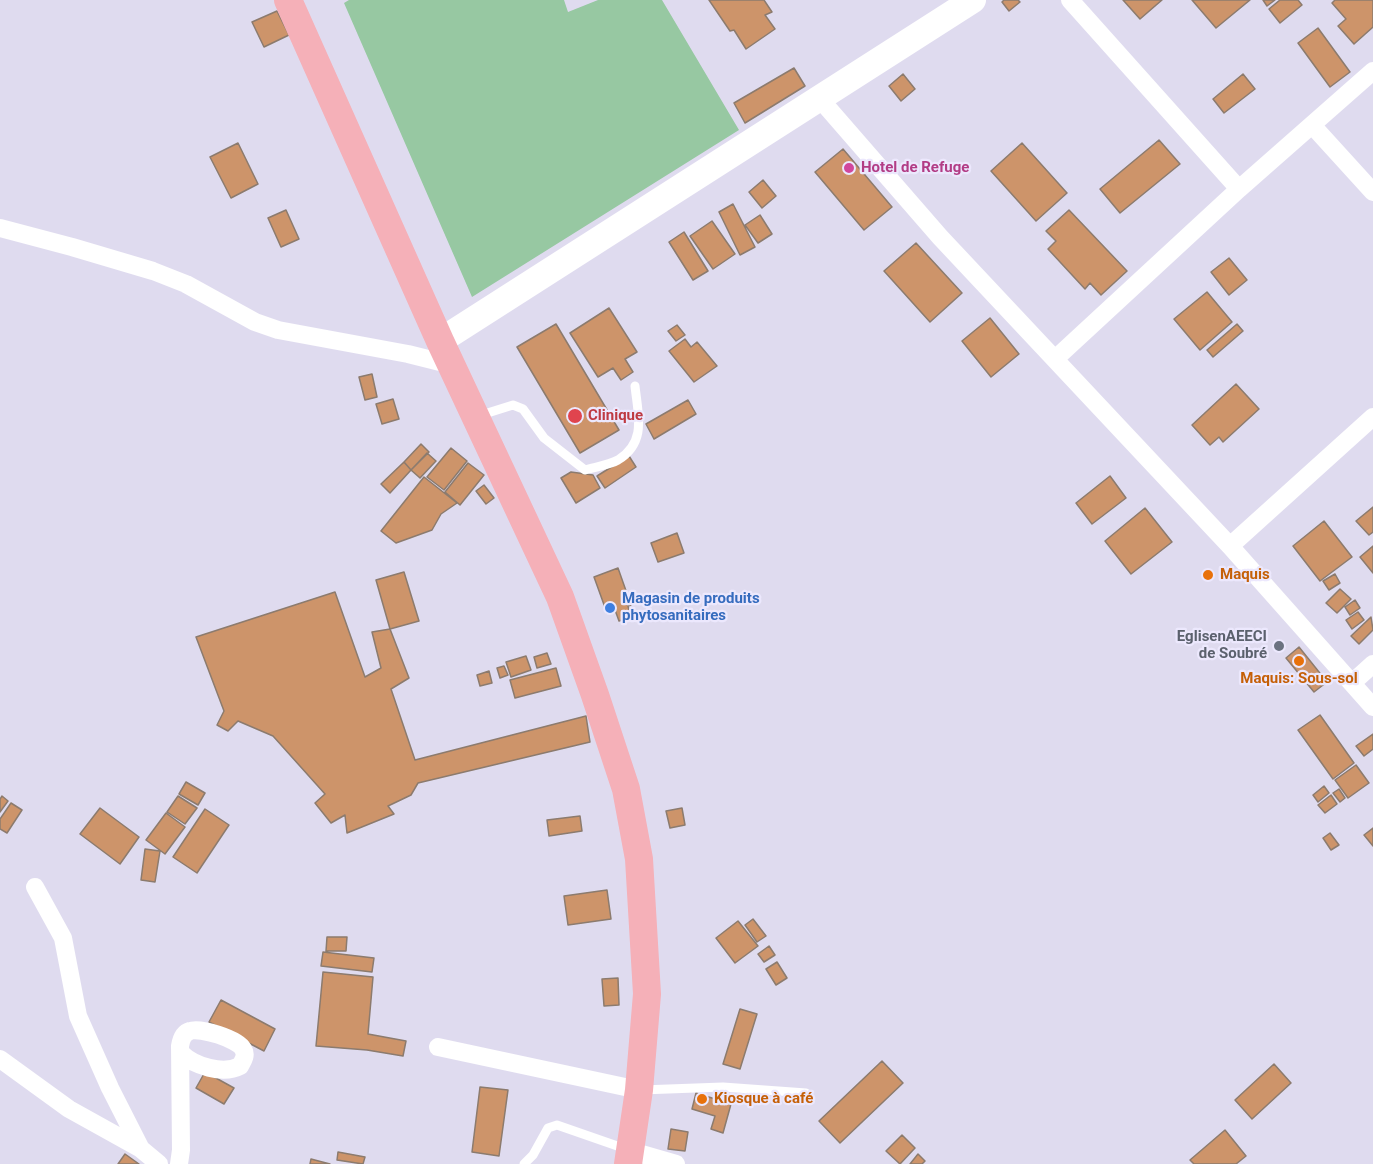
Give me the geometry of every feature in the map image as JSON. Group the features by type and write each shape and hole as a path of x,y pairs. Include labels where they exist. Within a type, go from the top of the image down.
{"main road":[{"path":"288,0 446,353 560,597 626,789 639,859 647,984 639,1090 629,1157"}],"street":[{"path":"0,228 72,246 186,284 255,322 278,330 408,354 446,353 820,99 973,0"},
{"path":"1070,0 1239,189"},
{"path":"1055,358 1239,189 1373,71"},
{"path":"820,99 940,237 1230,546 1373,707"},
{"path":"1312,125 1373,192"},
{"path":"1230,546 1373,417"},
{"path":"1352,683 1373,664"},
{"path":"34,887 63,938 78,1016 141,1149"},
{"path":"438,1047 639,1090"},
{"path":"179,1164 181,1150 179,1062 181,1053"},
{"path":"0,1059 69,1109 141,1149 159,1164"},
{"path":"629,1157 676,1164"}],"lane":[{"path":"476,417 513,405 523,409 544,438 585,470 617,461 633,446 639,432 635,386"},
{"path":"639,1090 723,1087 806,1093"},
{"path":"524,1164 548,1128 557,1125 629,1157"}],"green space":[{"path":"349,0 564,0 568,12 598,0 662,0 739,130 472,297 344,3"}],"building":[{"path":"709,0 764,0 772,12 765,15 775,29 746,49 734,30 730,31"},
{"path":"1004,0 1020,2 1009,11 1002,2"},
{"path":"1123,0 1162,0 1140,19"},
{"path":"1192,0 1250,0 1216,28"},
{"path":"1263,0 1275,0 1267,6"},
{"path":"1280,0 1298,0 1302,5 1280,23 1269,9"},
{"path":"1335,0 1373,0 1373,27 1354,44 1338,26 1346,19 1332,3"},
{"path":"277,11 289,35 264,47 252,22"},
{"path":"1318,28 1350,72 1330,87 1298,43"},
{"path":"794,68 805,86 745,123 734,103"},
{"path":"903,74 915,89 901,101 889,86"},
{"path":"1243,74 1255,89 1224,113 1213,99"},
{"path":"1159,140 1180,164 1120,213 1100,189"},
{"path":"238,143 258,184 231,198 210,157"},
{"path":"1022,143 1067,193 1036,221 991,171"},
{"path":"843,149 892,207 864,230 815,172"},
{"path":"763,180 776,196 762,208 749,192"},
{"path":"733,204 755,247 740,255 719,212"},
{"path":"286,210 299,239 281,247 268,218"},
{"path":"1069,210 1127,271 1101,295 1090,283 1085,289 1048,249 1056,241 1046,231"},
{"path":"760,215 772,234 758,243 745,225"},
{"path":"712,221 735,254 713,269 690,236"},
{"path":"684,232 708,271 693,280 669,242"},
{"path":"916,243 962,293 930,322 884,271"},
{"path":"1229,258 1247,280 1229,295 1211,272"},
{"path":"1207,292 1232,322 1200,350 1174,319"},
{"path":"609,308 637,352 625,359 633,372 621,380 613,368 598,377 570,333"},
{"path":"990,318 1019,354 991,377 962,341"},
{"path":"556,324 619,430 580,453 517,347"},
{"path":"1237,324 1243,331 1213,357 1207,350"},
{"path":"677,325 685,335 676,341 668,331"},
{"path":"685,339 691,347 697,342 717,366 694,382 669,351"},
{"path":"372,374 377,397 365,400 359,377"},
{"path":"1236,384 1259,409 1223,442 1219,437 1210,445 1192,425"},
{"path":"393,399 399,419 382,424 376,404"},
{"path":"688,400 696,414 654,439 646,424"},
{"path":"421,444 429,452 411,470 404,462"},
{"path":"451,448 467,461 444,490 427,477"},
{"path":"427,453 436,461 420,478 411,470"},
{"path":"629,456 636,467 605,488 597,476"},
{"path":"404,462 411,470 390,493 381,484"},
{"path":"468,463 484,475 460,505 445,492"},
{"path":"571,472 593,475 600,488 576,503 561,478"},
{"path":"1110,476 1126,498 1092,524 1076,503"},
{"path":"424,477 457,503 441,514 432,530 396,543 381,531"},
{"path":"484,485 494,498 486,504 476,491"},
{"path":"1373,507 1373,532 1369,535 1356,521"},
{"path":"1145,508 1172,542 1131,574 1105,541"},
{"path":"1324,521 1352,557 1320,581 1293,546"},
{"path":"677,533 684,553 658,562 651,543"},
{"path":"1373,546 1373,573 1360,557"},
{"path":"618,568 631,605 628,606 631,617 619,621 615,610 607,613 594,577"},
{"path":"404,572 419,621 390,629 376,580"},
{"path":"1335,574 1340,583 1329,590 1323,581"},
{"path":"1340,589 1351,599 1337,613 1326,603"},
{"path":"335,592 365,677 381,668 372,632 390,629 409,678 391,689 415,760 586,716 590,742 418,783 411,795 388,806 394,814 347,833 345,815 331,823 315,803 325,794 273,736 238,721 228,731 217,725 224,711 196,637"},
{"path":"1355,600 1360,608 1350,615 1345,607"},
{"path":"1358,612 1364,620 1352,629 1346,620"},
{"path":"1371,617 1373,630 1359,644 1351,636"},
{"path":"1299,647 1327,682 1314,692 1286,658"},
{"path":"547,653 551,664 537,668 534,657"},
{"path":"526,656 531,670 511,677 506,662"},
{"path":"504,666 508,675 500,678 497,668"},
{"path":"556,668 561,686 515,698 510,680"},
{"path":"489,671 492,683 480,686 477,675"},
{"path":"1320,715 1354,763 1333,779 1298,730"},
{"path":"1373,734 1373,749 1364,756 1356,746"},
{"path":"1356,765 1369,783 1348,798 1335,780"},
{"path":"186,782 205,793 198,805 179,794"},
{"path":"1324,786 1329,793 1318,802 1313,795"},
{"path":"1339,789 1345,798 1340,802 1333,793"},
{"path":"1331,795 1337,804 1325,813 1318,805"},
{"path":"2,796 8,801 0,812 0,799"},
{"path":"178,796 197,808 185,824 167,812"},
{"path":"11,803 22,810 7,833 0,829 0,819"},
{"path":"100,808 139,837 120,864 80,834"},
{"path":"682,808 685,825 670,828 666,811"},
{"path":"205,809 229,825 197,873 173,857"},
{"path":"166,813 185,827 165,854 146,840"},
{"path":"580,816 582,831 549,836 547,820"},
{"path":"1373,828 1373,846 1364,835"},
{"path":"1330,833 1339,845 1331,850 1323,838"},
{"path":"145,849 160,851 155,882 141,880"},
{"path":"607,890 611,919 568,925 564,896"},
{"path":"753,919 766,936 757,942 745,925"},
{"path":"738,921 758,946 735,963 716,938"},
{"path":"327,937 347,937 346,951 326,951"},
{"path":"769,946 775,955 764,962 758,954"},
{"path":"323,952 374,958 372,972 321,966"},
{"path":"777,962 787,978 776,985 766,969"},
{"path":"323,972 373,977 368,1034 406,1041 403,1056 367,1050 316,1046"},
{"path":"618,978 619,1005 604,1006 602,979"},
{"path":"221,1000 275,1029 264,1051 209,1022"},
{"path":"740,1009 757,1014 740,1069 723,1064"},
{"path":"882,1061 903,1083 840,1143 819,1121"},
{"path":"1274,1064 1291,1083 1252,1119 1235,1100"},
{"path":"205,1072 234,1088 224,1104 196,1088"},
{"path":"480,1087 508,1090 499,1156 472,1152"},
{"path":"696,1093 731,1104 723,1133 711,1129 715,1116 692,1109"},
{"path":"671,1129 688,1132 685,1151 668,1149"},
{"path":"1225,1130 1246,1156 1236,1164 1194,1164 1190,1160"},
{"path":"902,1135 915,1148 900,1164 886,1151"},
{"path":"338,1152 365,1157 363,1164 337,1160"},
{"path":"125,1154 139,1164 118,1164"},
{"path":"918,1154 925,1161 922,1164 910,1164"},
{"path":"311,1159 330,1164 310,1164"}],"place":[{"name":"Hotel de Refuge","path":"849,168"},
{"name":"Clinique","path":"575,416"},
{"name":"Maquis","path":"1208,575"},
{"name":"Magasin de produits phytosanitaires","path":"610,608"},
{"name":"EglisenAEECI de Soubré","path":"1279,646"},
{"name":"Maquis: Sous-sol","path":"1299,661"},
{"name":"Kiosque à café","path":"702,1099"}]}
